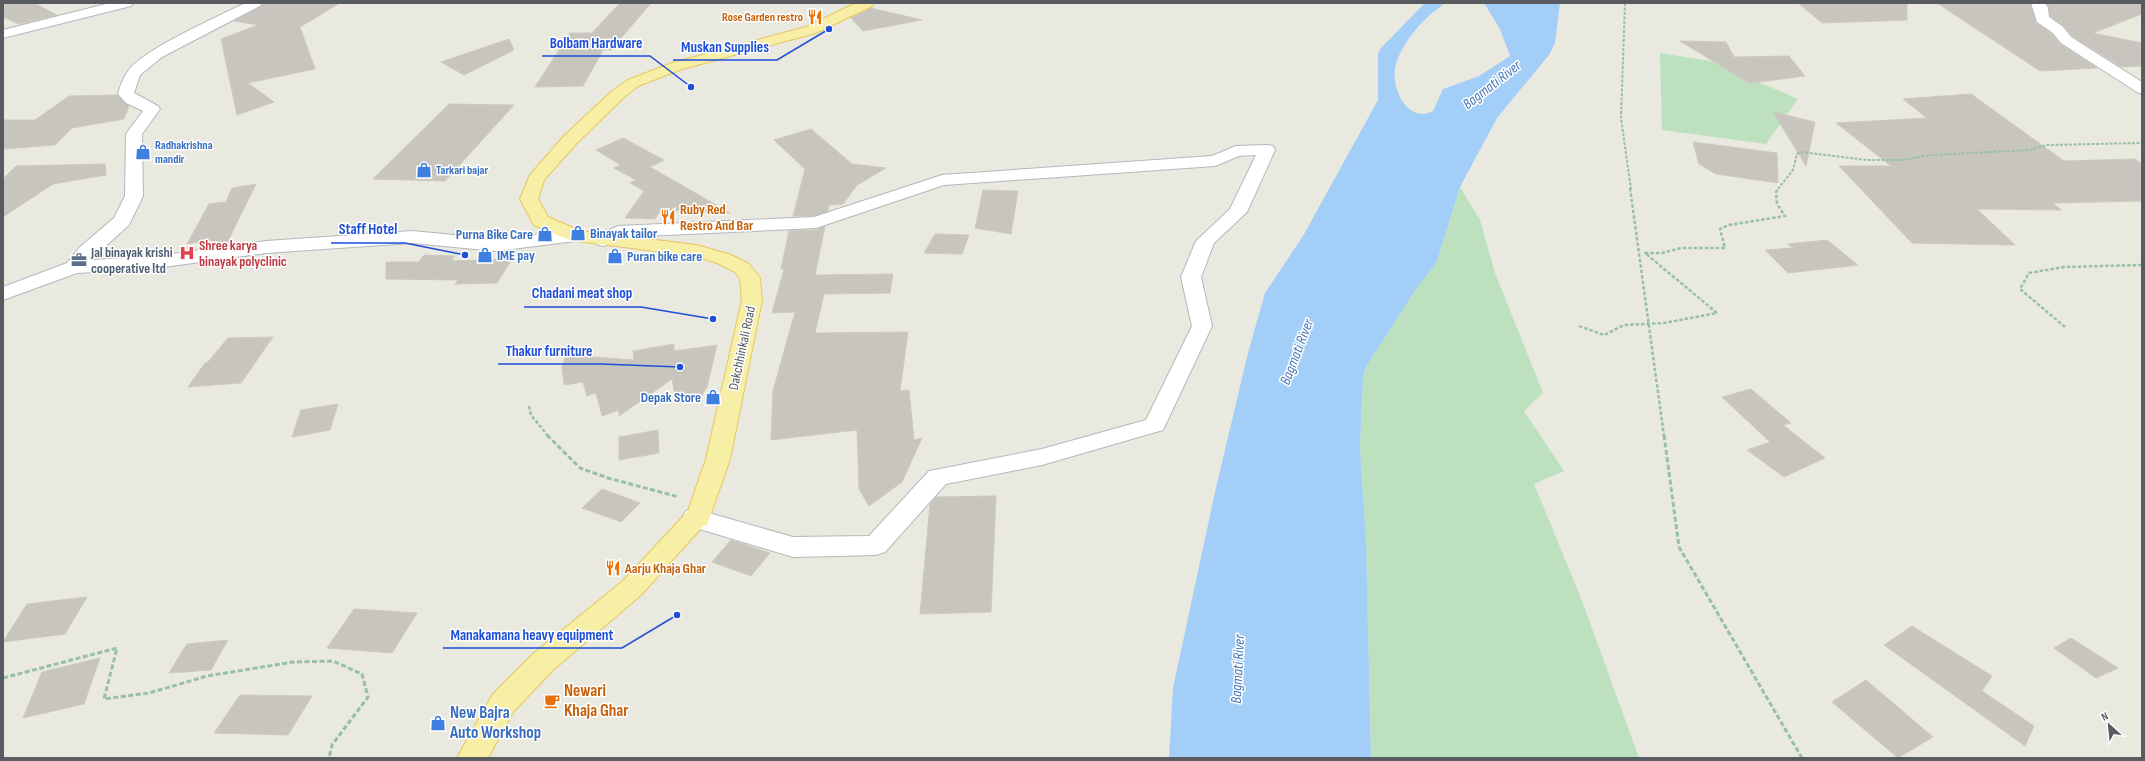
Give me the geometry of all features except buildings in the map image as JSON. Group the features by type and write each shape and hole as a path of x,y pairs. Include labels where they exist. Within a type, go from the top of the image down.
{"main road":[{"name":"Dakchhinkali Road","path":"472,758 503,703 543,662 632,588 699,511 718,459 752,300 750,278 742,268 724,259 696,251 576,236 540,220 529,199 536,180 570,140 617,95 633,83 654,74 811,30 867,3"}],"street":[{"path":"3,34 125,3"},
{"path":"74,267 86,251 122,221 134,196 134,134 150,114 152,109 132,100 126,94 134,72 157,54 255,3"},
{"path":"2038,3 2041,8 2042,19 2058,30 2066,40 2142,89"},
{"path":"603,240 618,232 816,222 942,180 1215,161 1236,151 1267,150 1238,212 1205,241 1191,277 1202,326 1155,425 1042,457 938,477 876,545 793,547 699,511"},
{"path":"3,294 74,267 149,263 266,247 412,237 496,245 576,236"}],"path":[{"path":"1625,3 1621,118 1679,547 1802,758"},
{"path":"1579,326 1604,335 1624,325 1664,323 1717,313 1645,253 1662,252 1681,248 1725,248 1721,238 1720,229 1729,225 1785,216 1777,204 1776,192 1798,163 1797,154 1801,152 1829,154 1866,160 1903,160 1931,155 2030,150 2047,145 2142,143"},
{"path":"2065,327 2020,289 2029,273 2064,268 2142,265"},
{"path":"529,406 531,415 552,442 580,468 699,511"},
{"path":"3,678 117,648 104,699 149,693 207,676 293,662 333,661 362,674 368,697 332,744 330,758"}],"green space":[{"path":"1660,53 1710,61 1798,99 1766,144 1662,130"},
{"path":"1460,187 1480,220 1495,273 1543,393 1524,411 1564,471 1534,484 1581,598 1639,758 1371,758 1366,541 1360,448 1363,378 1366,367 1418,286 1436,264"}],"water":[{"name":"Bagmati River","path":"1425,3 1445,3 1422,22 1409,38 1396,64 1395,73 1395,82 1402,101 1415,113 1424,114 1433,111 1443,89 1479,76 1510,56 1500,29 1484,3 1560,3 1555,43 1549,55 1497,118 1460,187 1436,264 1418,286 1366,367 1363,378 1360,448 1366,541 1371,758 1169,758 1173,688 1215,492 1248,353 1265,293 1303,236 1378,100 1378,55 1380,49"}],"place":[{"name":"Rose Garden restro","path":"815,17"},
{"name":"Muskan Supplies","path":"829,29"},
{"name":"Bolbam Hardware","path":"691,87"},
{"name":"Radhakrishna mandir","path":"143,152"},
{"name":"Tarkari bajar","path":"424,170"},
{"name":"Ruby Red Restro And Bar","path":"668,217"},
{"name":"Binayak tailor","path":"578,233"},
{"name":"Purna Bike Care","path":"545,234"},
{"name":"Shree karya binayak polyclinic","path":"187,253"},
{"name":"Staff Hotel","path":"465,255"},
{"name":"IME pay","path":"485,255"},
{"name":"Puran bike care","path":"615,256"},
{"name":"Jal binayak krishi cooperative ltd","path":"79,260"},
{"name":"Chadani meat shop","path":"713,319"},
{"name":"Thakur furniture","path":"680,367"},
{"name":"Depak Store","path":"713,397"},
{"name":"Aarju Khaja Ghar","path":"613,568"},
{"name":"Manakamana heavy equipment","path":"677,615"},
{"name":"Newari Khaja Ghar","path":"552,701"},
{"name":"New Bajra Auto Workshop","path":"438,723"}]}
